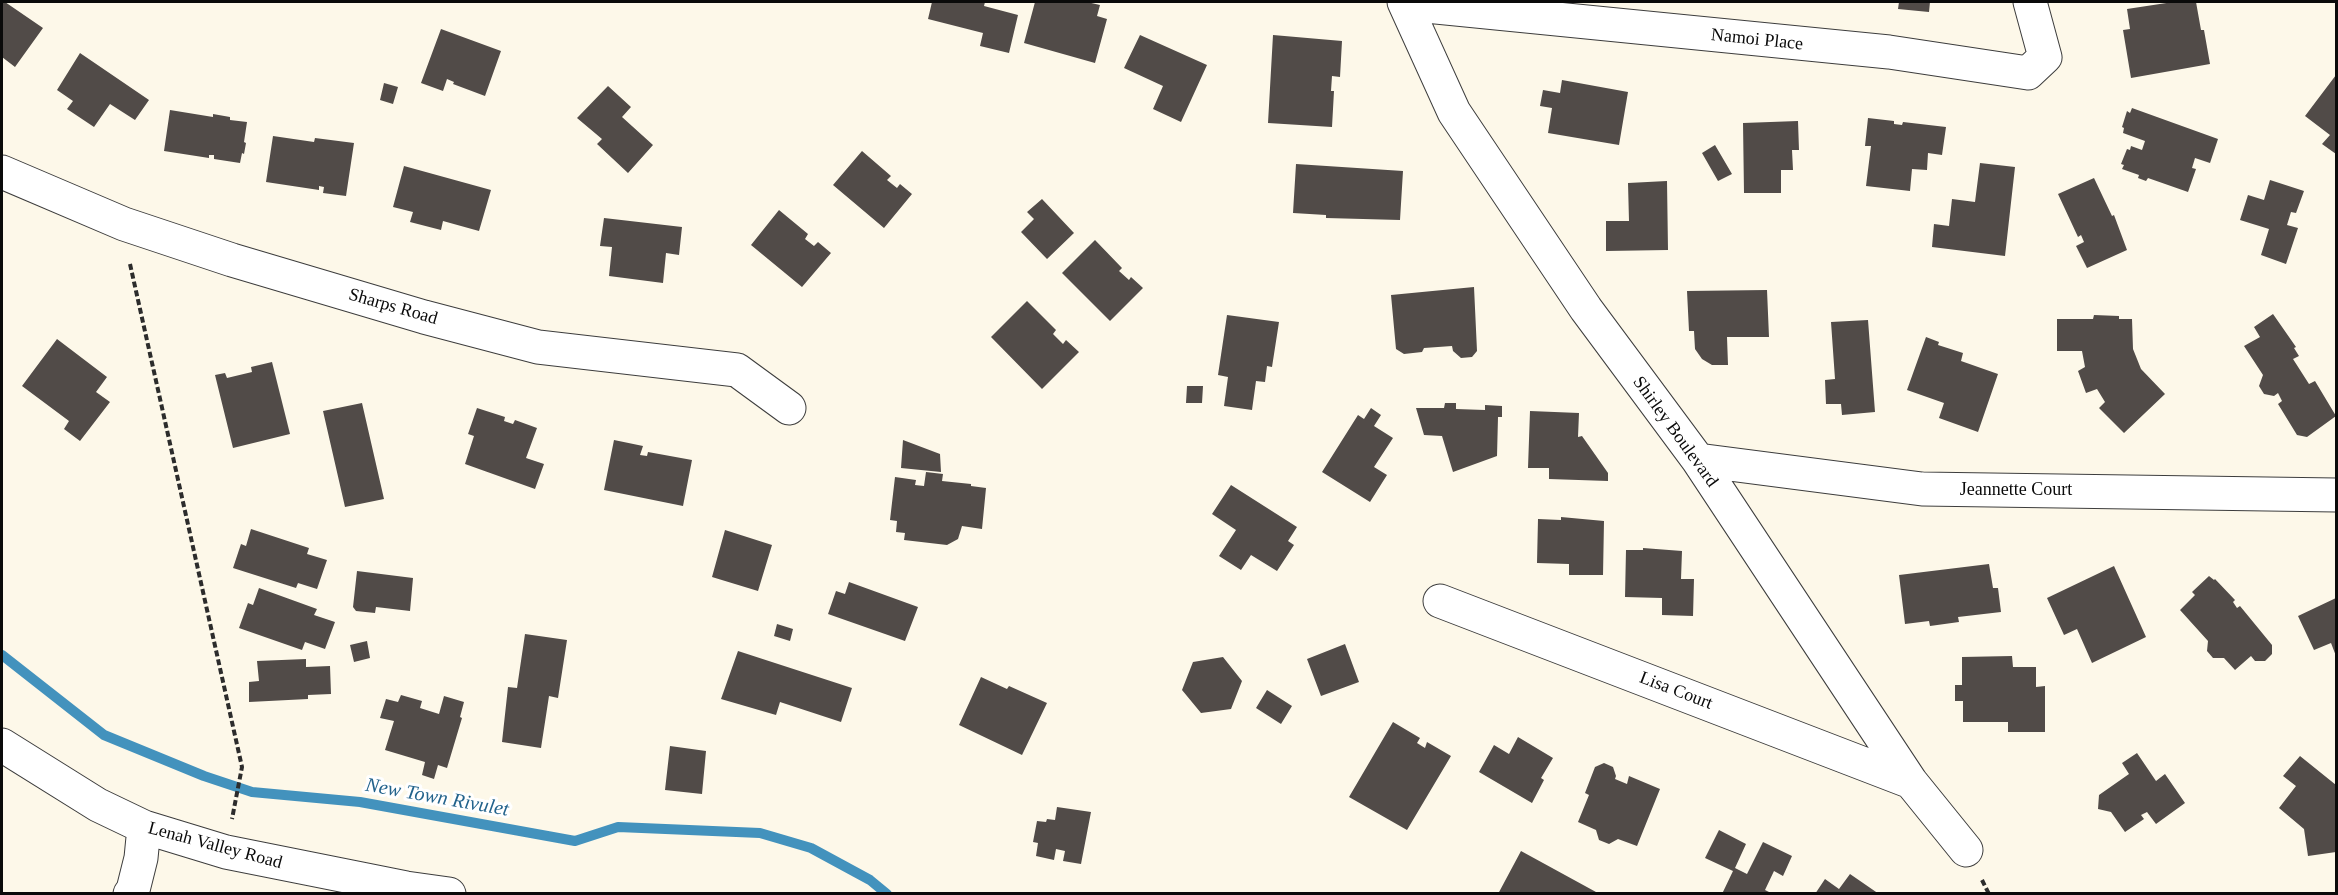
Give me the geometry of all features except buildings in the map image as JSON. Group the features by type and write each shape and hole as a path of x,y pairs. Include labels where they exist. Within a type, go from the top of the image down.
{"street":[{"name":"Namoi Place","path":"1405,3 1889,52 2028,73 2045,57 2030,2"},
{"name":"Shirley Boulevard","path":"1405,3 1454,112 1586,309 1698,460 1911,782 1966,850"},
{"name":"Sharps Road","path":"2,172 124,224 232,260 424,317 538,347 737,370 789,408"},
{"name":"Jeannette Court","path":"1698,460 1922,489 2337,495"},
{"name":"Lisa Court","path":"1440,601 1911,782"},
{"name":"Lenah Valley Road","path":"2,745 98,805 144,827 237,855 406,888 449,894"},
{"path":"130,894 141,858 144,827"}],"path":[{"path":"131,274 242,767 236,800"}],"waterway":[{"name":"New Town Rivulet","path":"2,655 104,735 204,776 252,792 360,802 575,841 618,827 760,833 811,848 870,880 887,894"}]}
